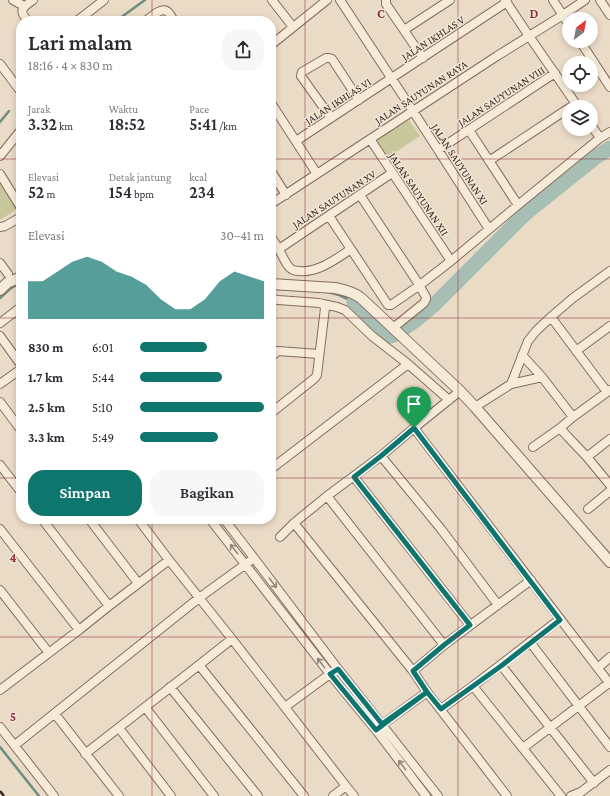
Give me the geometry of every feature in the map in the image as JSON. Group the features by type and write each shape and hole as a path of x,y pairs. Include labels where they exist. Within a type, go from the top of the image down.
{"street":[{"path":"13,0 24,6"},
{"path":"24,16 22,10 24,6 33,0"},
{"path":"83,16 104,0"},
{"path":"272,0 293,27"},
{"path":"276,41 327,0"},
{"name":"JALAN SAUYUNAN XI","path":"340,0 489,229"},
{"path":"386,0 386,4 423,58"},
{"path":"404,30 450,0"},
{"path":"553,0 562,14"},
{"name":"JALAN SAUYUNAN RAYA","path":"567,12 585,0"},
{"path":"600,0 610,15"},
{"path":"506,1 556,73 570,100"},
{"name":"JALAN IKHLAS V","path":"391,78 506,1"},
{"path":"153,16 161,10 165,10 171,16"},
{"name":"JALAN SAUYUNAN RAYA","path":"276,201 562,16"},
{"path":"585,48 610,87"},
{"path":"331,118 301,76 302,72 326,58 332,59 359,100"},
{"path":"0,64 16,85"},
{"name":"JALAN SAUYUNAN VIII","path":"438,150 556,73"},
{"name":"JALAN IKHLAS VI","path":"296,141 391,78"},
{"path":"276,111 316,174"},
{"path":"489,161 562,115"},
{"path":"468,130 518,205"},
{"path":"328,216 388,304 391,305 451,261 600,138 610,132"},
{"path":"0,156 16,138"},
{"name":"JALAN SAUYUNAN XII","path":"370,139 451,261"},
{"name":"JALAN SAUYUNAN XV","path":"279,249 392,173"},
{"path":"0,174 16,200"},
{"path":"276,179 286,195"},
{"path":"360,195 420,285 426,297 426,301 397,332"},
{"path":"2,228 16,220"},
{"path":"276,244 290,268 293,270 304,271 315,270 351,249"},
{"path":"0,263 8,274"},
{"path":"511,384 528,341 536,331 573,298 610,271"},
{"path":"0,290 7,283 16,278"},
{"path":"276,284 335,288 349,291 361,298 460,391 610,562"},
{"path":"276,299 319,303 345,310 372,336 408,364 449,400"},
{"path":"276,410 317,375 325,308 323,304"},
{"path":"0,323 16,311"},
{"path":"533,447 609,391 576,351 551,317"},
{"path":"576,351 610,326"},
{"path":"0,336 16,358"},
{"path":"276,350 319,354"},
{"path":"522,355 542,377 573,417"},
{"path":"276,465 408,364"},
{"path":"0,384 16,373"},
{"path":"475,408 511,384 542,377"},
{"path":"280,537 294,523 381,456 460,391"},
{"path":"0,402 16,423"},
{"path":"414,428 609,683 523,748"},
{"path":"560,428 610,485"},
{"path":"587,457 610,439"},
{"path":"381,456 440,529 498,605"},
{"path":"0,465 16,486"},
{"path":"354,477 470,625"},
{"path":"588,509 610,491"},
{"path":"328,496 444,645"},
{"path":"294,523 413,671 427,692 508,796"},
{"path":"46,524 109,606"},
{"path":"93,524 138,584"},
{"path":"142,524 354,796"},
{"path":"214,524 330,674 379,727 438,796"},
{"path":"228,524 338,669 379,727 421,794"},
{"path":"0,529 79,630"},
{"path":"15,745 199,598 254,558"},
{"path":"0,690 169,560"},
{"path":"413,671 444,645 531,580"},
{"path":"0,590 49,653"},
{"path":"441,709 501,666 560,620"},
{"path":"86,754 232,639"},
{"path":"530,642 610,747"},
{"path":"598,668 610,657"},
{"path":"199,665 304,796"},
{"path":"501,666 594,783"},
{"path":"285,707 338,669"},
{"path":"473,686 561,796"},
{"path":"170,687 258,796"},
{"path":"379,727 427,692"},
{"path":"145,707 214,796"},
{"path":"55,714 119,796"},
{"path":"0,727 54,796"},
{"path":"119,728 171,796"},
{"path":"571,796 581,792 610,770"},
{"path":"333,796 346,786"}],"green space":[{"path":"409,120 420,136 385,159 374,141"},
{"path":"0,180 16,205 16,209 0,219"}],"waterway":[{"path":"123,16 145,0"},
{"path":"0,122 9,111"},
{"path":"354,302 388,336 394,335 416,320 435,304 526,213 596,157 610,148"},
{"path":"0,298 16,285"},
{"path":"328,292 354,302"},
{"path":"0,747 39,796"}],"railway":[{"path":"0,791 4,796"}],"route":[{"path":"414,428 354,477 470,625 413,671 427,692 382,724 376,730 330,674 338,669 382,724 427,692 441,709 501,666 560,620 414,428"}]}
